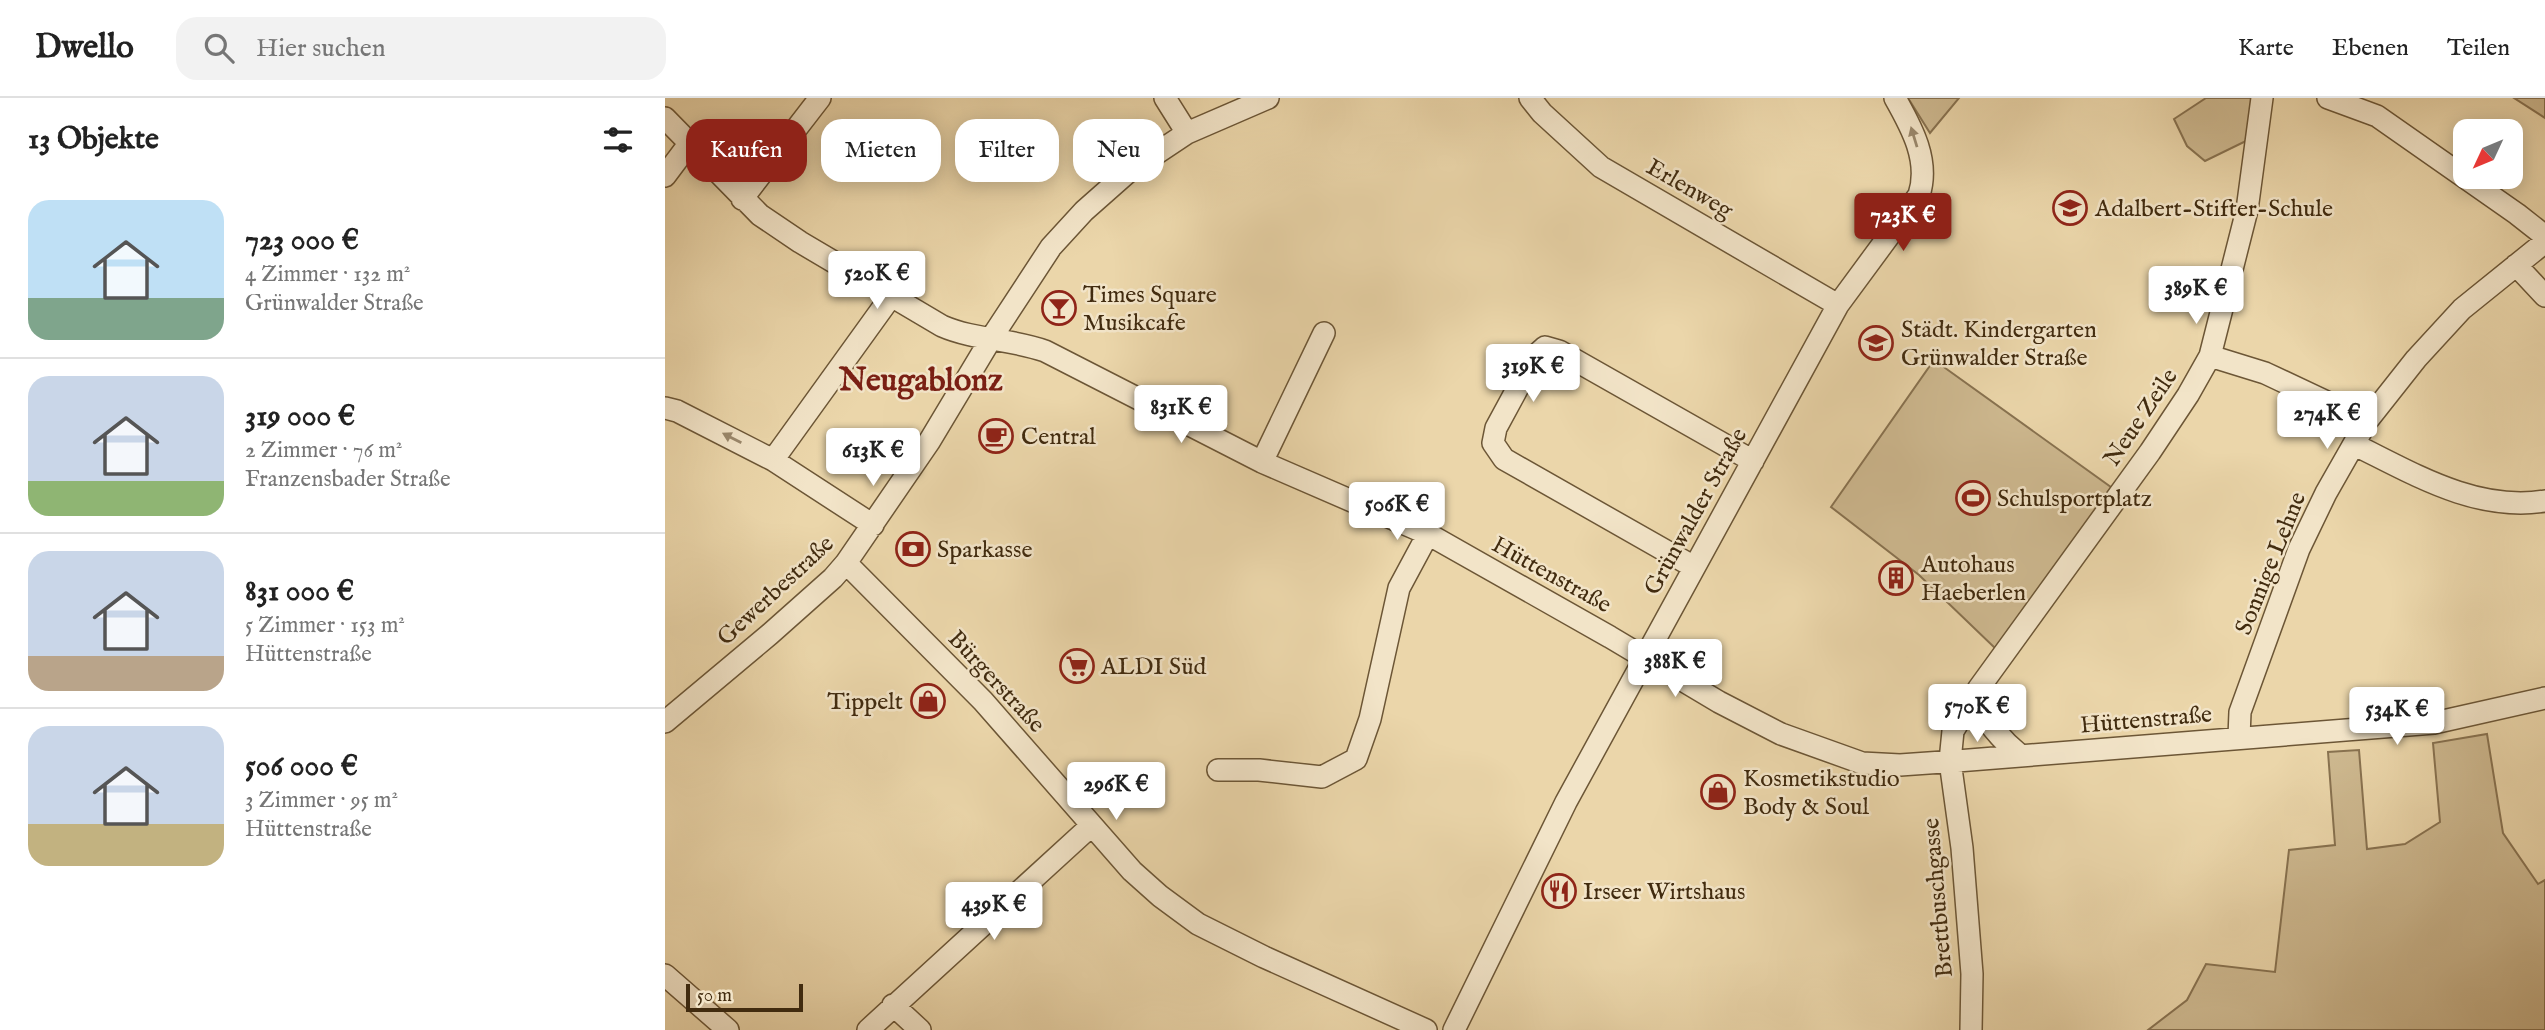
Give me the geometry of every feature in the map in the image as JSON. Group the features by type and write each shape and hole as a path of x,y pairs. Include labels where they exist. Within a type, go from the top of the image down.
{"street":[{"path":"742,198 820,98"},
{"path":"1165,98 1187,133"},
{"name":"Gewerbestraße","path":"665,722 770,635 846,564 929,442 992,337 1051,247 1083,211 1127,173 1187,133 1268,98"},
{"name":"Erlenweg","path":"1530,98 1542,113 1601,167 1838,305"},
{"name":"Grünwalder Straße","path":"1454,1030 1566,803 1838,305 1919,195 1924,179 1923,166 1910,125 1895,98"},
{"name":"Neue Zeile","path":"1950,761 1953,731 1973,698 2150,452 2210,356 2247,209 2262,98"},
{"path":"2328,98 2377,116 2545,236"},
{"name":"Hüttenstraße","path":"665,118 686,142"},
{"path":"665,176 686,149"},
{"name":"Hüttenstraße","path":"726,182 760,215 800,242 954,331 992,337 1045,351 1262,462 1428,534 1719,702 1781,734 1861,763 1900,765 2434,723 2545,698"},
{"name":"Sonnige Lehne","path":"2239,737 2240,712 2299,549 2326,493 2367,421 2416,359 2462,309 2545,242"},
{"path":"2516,265 2545,296"},
{"path":"773,460 891,295"},
{"path":"1262,462 1324,333"},
{"path":"1694,567 1504,459 1493,443 1496,428 1535,356 1545,347 1559,351 1753,461"},
{"path":"2210,356 2265,373 2367,421"},
{"path":"665,408 677,411 773,460 873,526"},
{"path":"2355,444 2450,491 2520,505 2545,501"},
{"path":"1218,770 1269,771 1322,777 1356,759 1370,719 1399,588 1428,534"},
{"name":"Bürgerstraße","path":"846,564 983,701 1132,871 1160,896 1198,924 1426,1030"},
{"path":"1973,698 1986,722 2021,756"},
{"name":"Brettbuschgasse","path":"1950,761 1962,848 1972,974 1971,1030"},
{"path":"868,1030 1091,825"},
{"path":"665,975 728,1030"},
{"path":"893,1005 921,1030"}],"shaded area":[{"path":"1908,98 1959,98 1930,133"},
{"path":"2206,98 2255,98 2248,140 2205,161 2187,146 2174,119"},
{"path":"2514,98 2545,98 2545,118"},
{"name":"Schulsportplatz","path":"1934,360 2115,490 1997,650 1919,575 1831,507"},
{"path":"2487,734 2503,833 2538,884 2545,880 2545,1030 2148,1030 2187,1000 2206,964 2275,972 2289,850 2335,845 2328,752 2359,750 2367,849 2405,844 2440,822 2433,743"}],"place":[{"name":"Adalbert-Stifter-Schule","path":"2070,208"},
{"name":"Times Square Musikcafe","path":"1059,308"},
{"name":"Städt. Kindergarten Grünwalder Straße","path":"1876,343"},
{"name":"Central","path":"996,436"},
{"name":"Schulsportplatz","path":"1973,498"},
{"name":"Sparkasse","path":"913,549"},
{"name":"Autohaus Haeberlen","path":"1896,578"},
{"name":"ALDI Süd","path":"1077,666"},
{"name":"Tippelt","path":"928,701"},
{"name":"Kosmetikstudio Body & Soul","path":"1718,792"},
{"name":"Irseer Wirtshaus","path":"1559,891"}],"district":[{"name":"Neugablonz","path":"921,379"}]}
